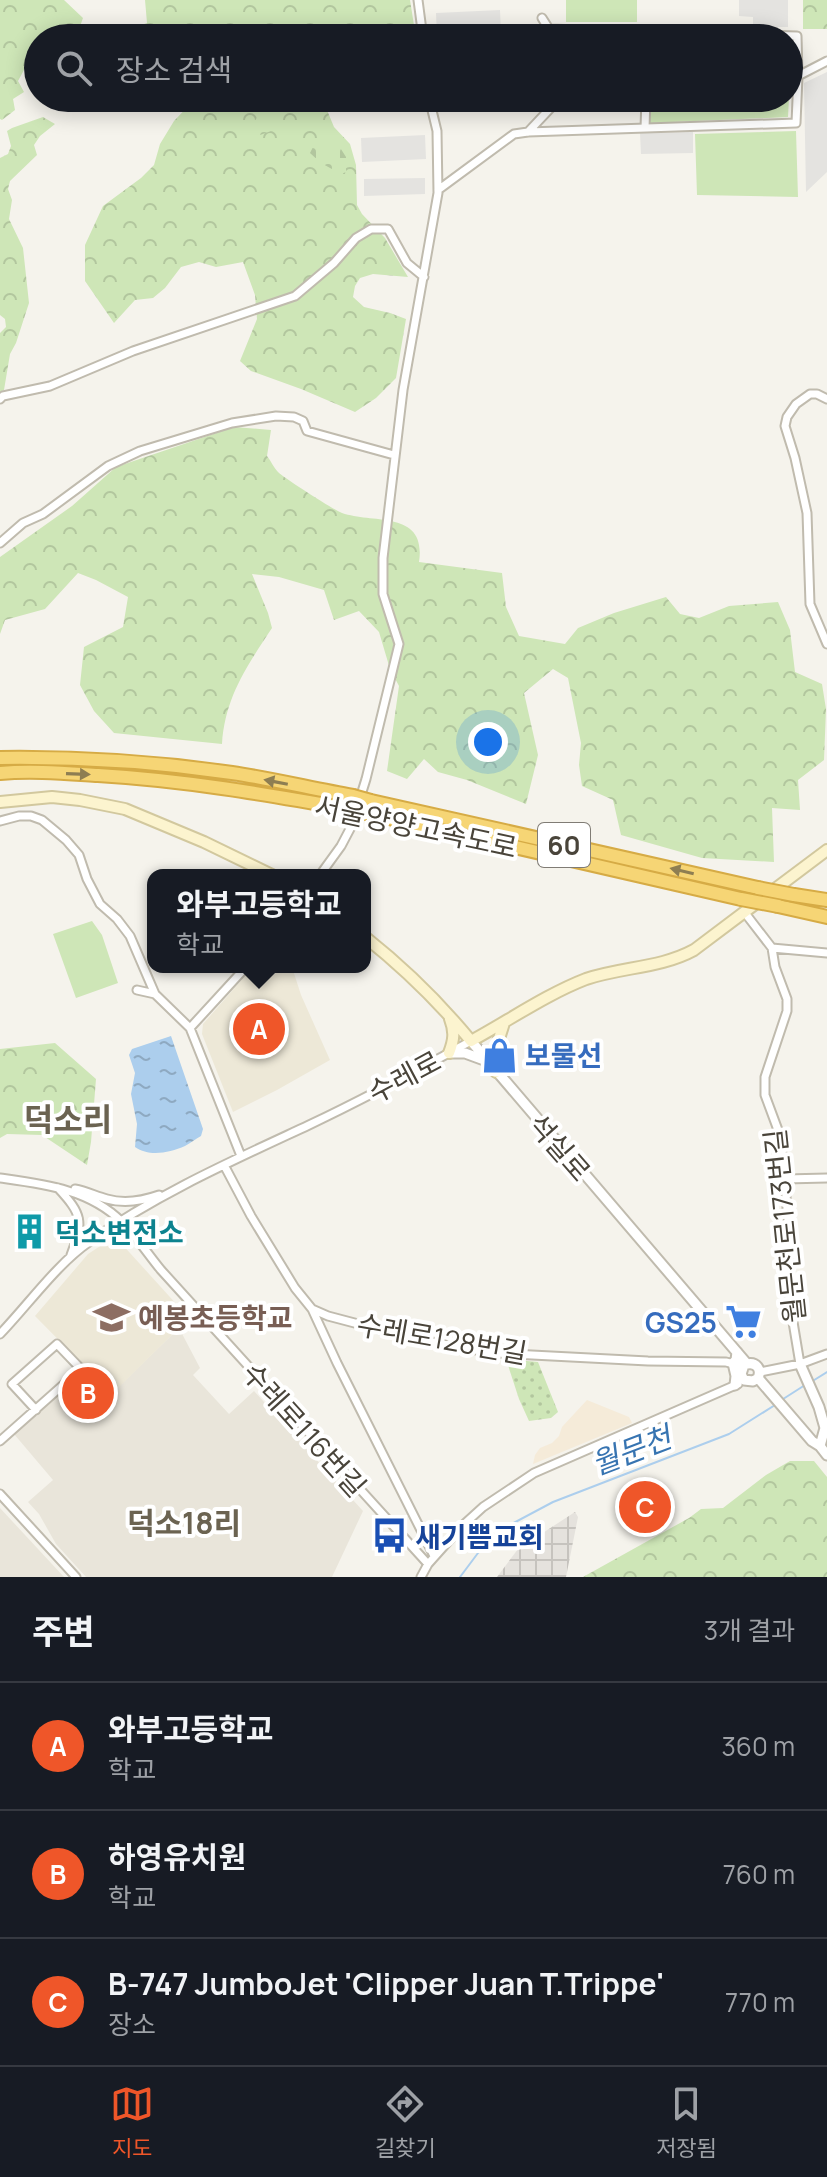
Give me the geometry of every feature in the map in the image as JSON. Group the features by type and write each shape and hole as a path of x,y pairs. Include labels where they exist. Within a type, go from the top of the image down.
{"highway":[{"name":"서울양양고속도로","path":"0,758 50,757 234,774 741,899 827,917"},
{"name":"서울양양고속도로","path":"0,773 150,778 351,802"},
{"name":"서울양양고속도로","path":"369,807 827,900"}],"main road":[{"path":"0,802 52,797 125,809 260,869"},
{"name":"수레로","path":"471,1041 588,979 685,955 715,936 827,850"},
{"name":"석실로","path":"371,942 412,976 471,1041"},
{"path":"448,1013 454,1037 449,1053"},
{"path":"496,1072 497,1045 504,1023"}],"street":[{"path":"418,0 421,24"},
{"path":"542,18 546,24"},
{"path":"803,73 827,61"},
{"path":"324,869 351,827 399,644 383,594 383,558 403,390 438,190 437,131 432,112"},
{"path":"528,132 547,112"},
{"path":"645,128 646,112"},
{"path":"438,190 514,134 796,123 796,112"},
{"path":"0,399 50,386 133,351 295,296 334,263 356,238 371,229 388,229 407,263 424,277"},
{"path":"827,399 810,394 796,404 785,426 807,513 810,604 827,644"},
{"path":"0,543 23,523 43,514 108,466 140,451 232,423 276,416 294,417 303,421 307,431 394,455"},
{"path":"0,821 19,816 42,820 79,855 100,904 130,936 155,994 190,1028 241,1156"},
{"name":"월문천로173번길","path":"745,913 772,948 775,967 787,999 787,1011 765,1077 765,1095 778,1130 785,1179 790,1243 786,1280 801,1367"},
{"path":"772,948 827,953"},
{"path":"190,1028 240,973"},
{"path":"137,990 155,994"},
{"name":"수레로","path":"0,1334 86,1243 121,1221 169,1193 471,1041"},
{"name":"석실로","path":"471,1041 737,1352 741,1365"},
{"path":"449,1053 465,1053 487,1061"},
{"path":"224,1165 251,1216 295,1288 312,1309 434,1556"},
{"path":"0,1178 81,1190 125,1202 143,1201 169,1193"},
{"path":"785,1179 827,1178"},
{"path":"58,1187 75,1206 78,1215 77,1239 70,1259"},
{"name":"수레로116번길","path":"58,1187 80,1195 121,1221 161,1270 428,1564"},
{"name":"수레로128번길","path":"312,1309 346,1322 419,1340 494,1353 741,1365"},
{"path":"0,1441 36,1410 81,1369 57,1344 12,1384 36,1410"},
{"path":"421,1577 434,1556 461,1527 483,1507 534,1473 745,1380 753,1381 801,1367 827,1354"},
{"path":"741,1365 755,1365 804,1431 827,1455"},
{"path":"741,1365 745,1380"},
{"path":"735,1385 741,1365"},
{"path":"801,1367 826,1428 820,1446"},
{"path":"0,1494 76,1577"}],"shaded area":[{"path":"739,0 788,0 788,24 753,24 753,17 739,16"},
{"path":"500,10 501,24 436,24 436,13"},
{"path":"827,72 827,172 806,192 804,83"},
{"path":"693,132 693,153 641,154 640,133"},
{"path":"425,135 426,159 362,162 361,138"},
{"path":"425,178 425,194 364,196 364,179"},
{"path":"248,973 294,973 330,1060 233,1112 202,1034 203,1024"},
{"name":"예봉초등학교","path":"108,1241 120,1242 189,1318 112,1394 35,1316 88,1254"},
{"path":"179,1328 200,1368 193,1375 229,1414 254,1391 363,1511 332,1577 86,1577 56,1544 39,1514 28,1502 53,1480 14,1434 64,1395 90,1422 97,1413 101,1395 98,1379 112,1393"},
{"path":"587,1400 629,1417 632,1423 533,1464 540,1448 559,1436 562,1427"},
{"path":"0,1508 64,1577 0,1577"},
{"path":"575,1512 578,1517 566,1577 497,1577 518,1549"}],"green space":[{"path":"0,0 64,0 83,18 81,24 24,24 24,70 18,81 24,92 13,99 15,110 0,119"},
{"path":"145,0 410,0 414,24 143,24 147,23"},
{"path":"566,0 637,0 637,22 566,22"},
{"path":"803,0 827,0 827,29 803,29"},
{"path":"183,112 328,112 334,127 350,144 356,165 357,205 385,238 408,277 373,274 360,278 355,286 353,297 364,307 406,319 396,378 376,398 355,412 251,371 240,361 257,319 255,295 243,262 216,267 199,262 181,267 165,288 153,298 135,300 114,323 85,281 85,245 103,206 154,165 160,144"},
{"path":"260,112 277,112 271,131 260,135 253,124"},
{"path":"650,112 788,112 788,117 650,123"},
{"path":"43,117 55,124 40,136 34,145 37,155 10,181 8,189 12,200 9,219 23,248 29,303 10,354 4,390 0,392 0,333 6,327 5,319 0,315 0,158 8,154 11,146 7,131"},
{"path":"796,131 798,197 697,195 695,134"},
{"path":"322,144 339,146 346,157 346,172 341,174 310,153 313,147"},
{"path":"234,427 271,430 267,456 277,470 329,506 342,513 396,522 407,527 415,534 419,545 419,562 502,573 506,607 519,636 565,644 578,628 666,597 680,614 699,618 729,606 778,602 790,630 795,672 822,684 826,709 824,760 798,780 800,810 772,808 774,862 702,858 621,835 613,800 582,786 579,765 581,743 568,678 553,669 524,693 538,755 526,804 438,772 424,759 407,779 387,771 399,686 390,669 379,632 359,611 334,620 324,590 279,577 252,574 272,628 246,669 233,697 222,744 114,733 94,711 80,685 84,647 123,627 128,597 78,573 45,609 5,620 0,634 0,557 72,506 116,467"},
{"path":"92,921 102,935 118,983 76,998 53,934"},
{"path":"55,1043 96,1079 87,1165 42,1135 7,1134 0,1138 0,1049"},
{"path":"506,1359 538,1362 558,1412 551,1418 529,1421"},
{"path":"790,1461 814,1461 827,1477 827,1577 583,1577 701,1509 723,1508"}],"water":[{"path":"171,1036 203,1129 201,1136 185,1146 166,1152 146,1152 135,1147 137,1124 131,1094 135,1073 129,1055 132,1049"}],"waterway":[{"name":"월문천","path":"811,1382 827,1372"},
{"name":"월문천","path":"780,1401 805,1385"},
{"name":"월문천","path":"460,1577 478,1553 508,1526 553,1502 729,1434 775,1405"}],"place":[{"name":"와부고등학교","path":"259,1029"},
{"name":"보물선","path":"499,1055"},
{"name":"덕소변전소","path":"29,1232"},
{"name":"예봉초등학교","path":"112,1317"},
{"name":"GS25","path":"743,1322"},
{"name":"하영유치원","path":"88,1393"},
{"name":"B-747 JumboJet 'Clipper Juan T.Trippe'","path":"645,1507"},
{"name":"새기쁨교회","path":"389,1536"}],"district":[{"name":"덕소리","path":"68,1119"},
{"name":"덕소18리","path":"184,1522"}]}
